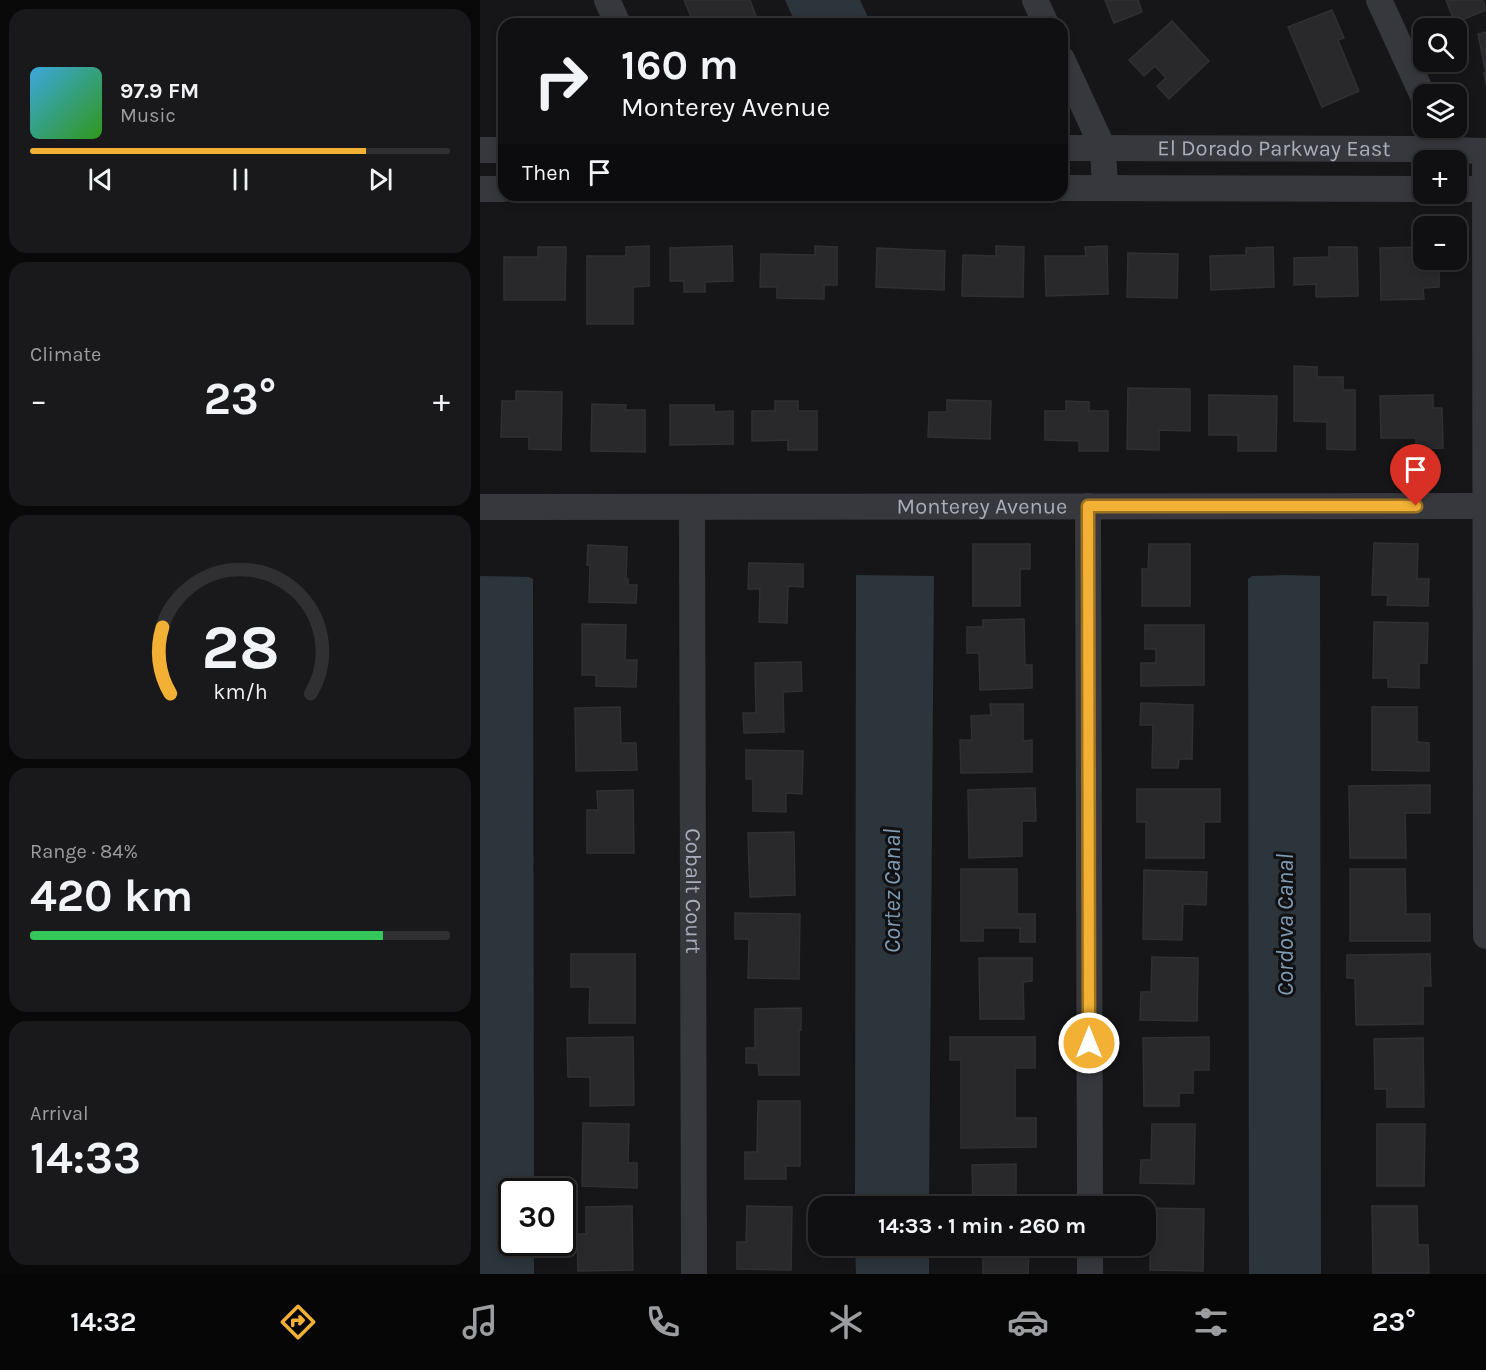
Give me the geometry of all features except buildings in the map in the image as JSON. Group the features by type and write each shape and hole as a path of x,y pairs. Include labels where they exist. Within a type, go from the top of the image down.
{"street":[{"path":"607,0 615,18"},
{"path":"1035,0 1043,18"},
{"path":"1379,0 1418,84"},
{"path":"1068,72 1103,148 1105,188"},
{"name":"El Dorado Parkway East","path":"1068,148 1103,148 1413,168"},
{"path":"480,150 498,150"},
{"path":"1467,166 1486,151"},
{"name":"El Dorado Parkway East","path":"1467,166 1486,151"},
{"name":"El Dorado Parkway East","path":"1068,188 1413,189"},
{"path":"480,189 498,189"},
{"path":"1463,204 1485,506 1486,936"},
{"path":"1088,506 1090,1196"},
{"name":"Monterey Avenue","path":"480,507 1485,506"},
{"name":"Cobalt Court","path":"692,507 694,1274"},
{"path":"1090,1256 1090,1274"}],"water":[{"path":"785,0 860,0 868,18 793,18"},
{"name":"Cortez Canal","path":"856,575 934,576 929,1196 855,1196"},
{"path":"480,576 529,577 533,579 534,1178 498,1178 498,1256 534,1256 534,1274 480,1274"},
{"name":"Cordova Canal","path":"1252,576 1320,576 1321,1274 1249,1274 1248,579"},
{"path":"855,1256 929,1256 929,1274 856,1274"}],"route":[{"path":"1089,1043 1088,506 1416,506"}]}
